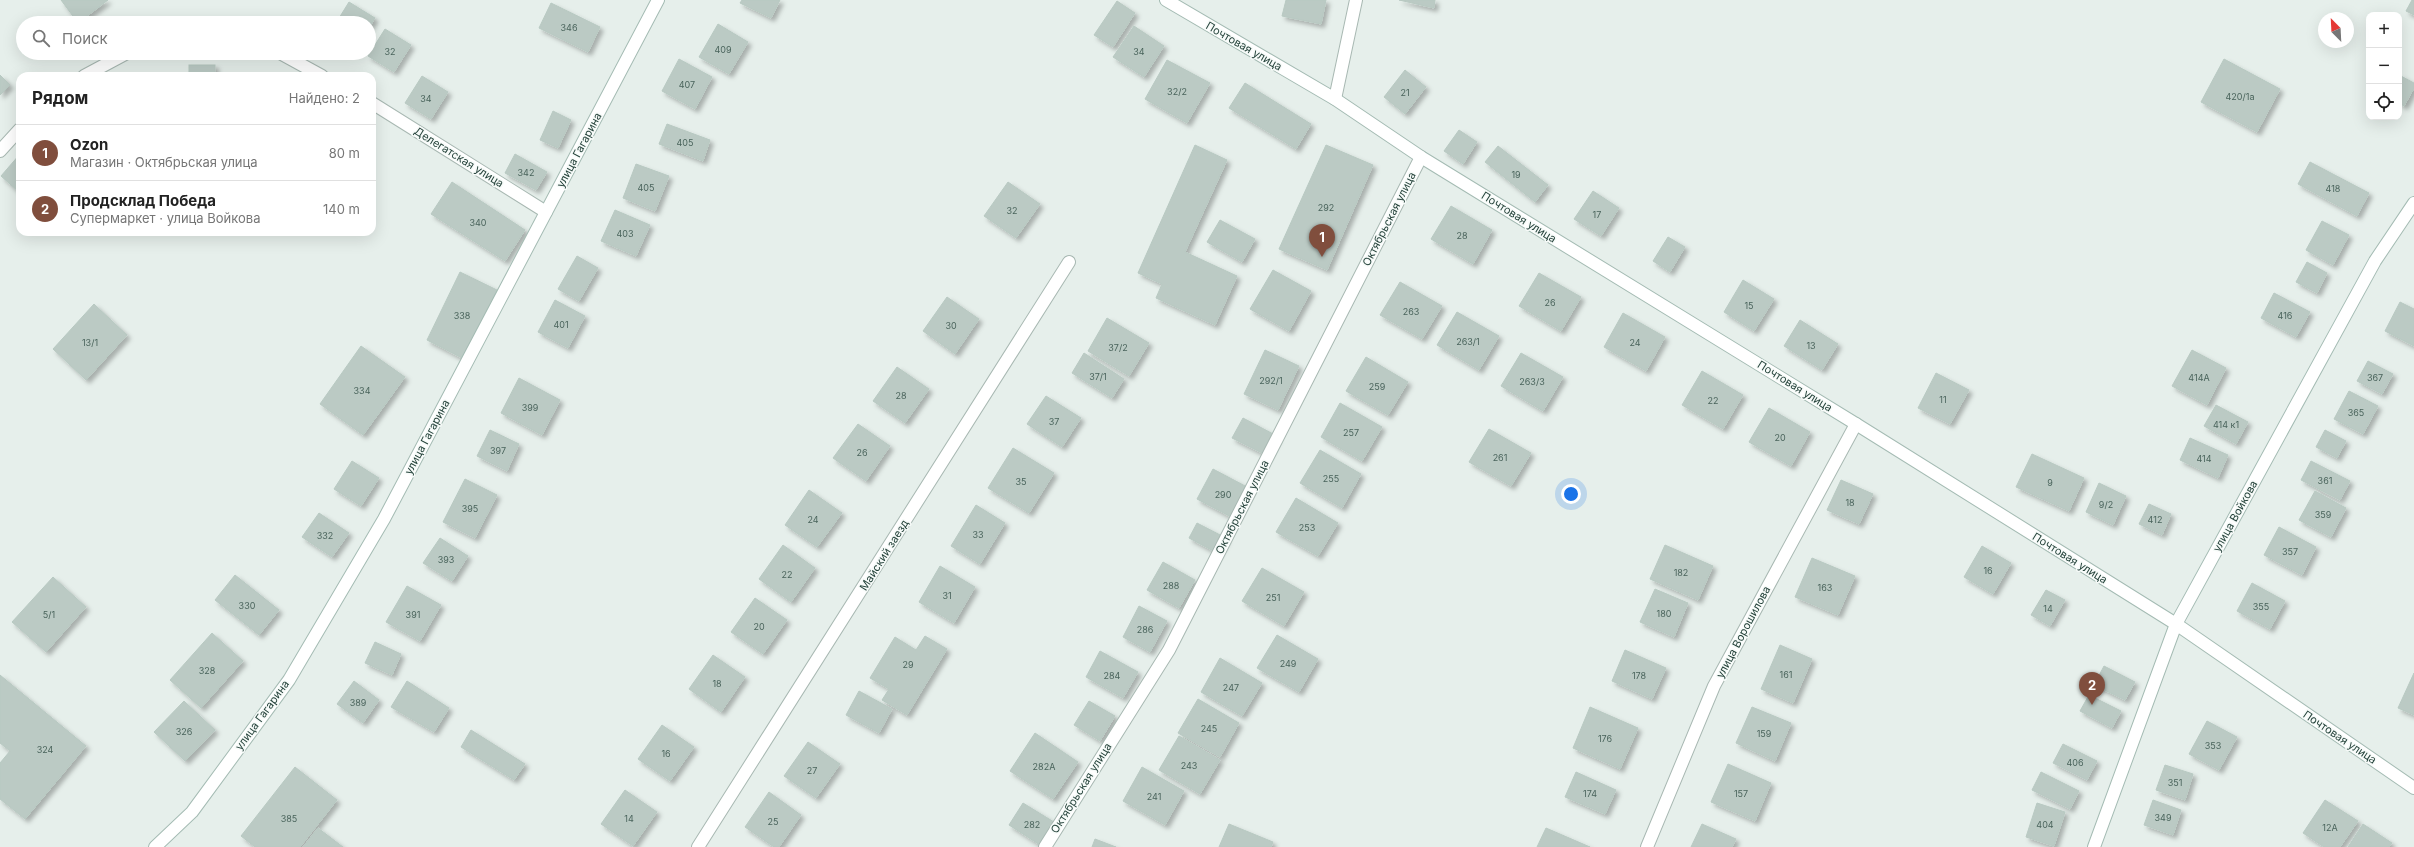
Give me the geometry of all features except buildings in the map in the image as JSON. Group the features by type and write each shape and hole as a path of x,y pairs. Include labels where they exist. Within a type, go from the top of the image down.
{"main road":[{"name":"улица Гагарина","path":"155,847 192,812 289,680 384,519 658,0"},
{"name":"Почтовая улица","path":"1166,0 1334,99 1421,157 1856,424 2176,624 2414,788"},
{"path":"1334,99 1356,0"},
{"path":"91,72 114,60"},
{"path":"293,60 315,72"},
{"name":"Делегатская улица","path":"376,106 546,212"},
{"path":"0,151 16,133"},
{"name":"Октябрьская улица","path":"1045,847 1169,650 1421,157"},
{"name":"улица Войкова","path":"2094,847 2176,624 2375,261 2414,203"},
{"name":"Майский заезд","path":"698,847 1069,262"},
{"name":"улица Ворошилова","path":"1647,847 1714,686 1856,424"}],"place":[{"name":"Ozon","path":"1322,257"},
{"name":"Продсклад Победа","path":"2092,705"}]}
